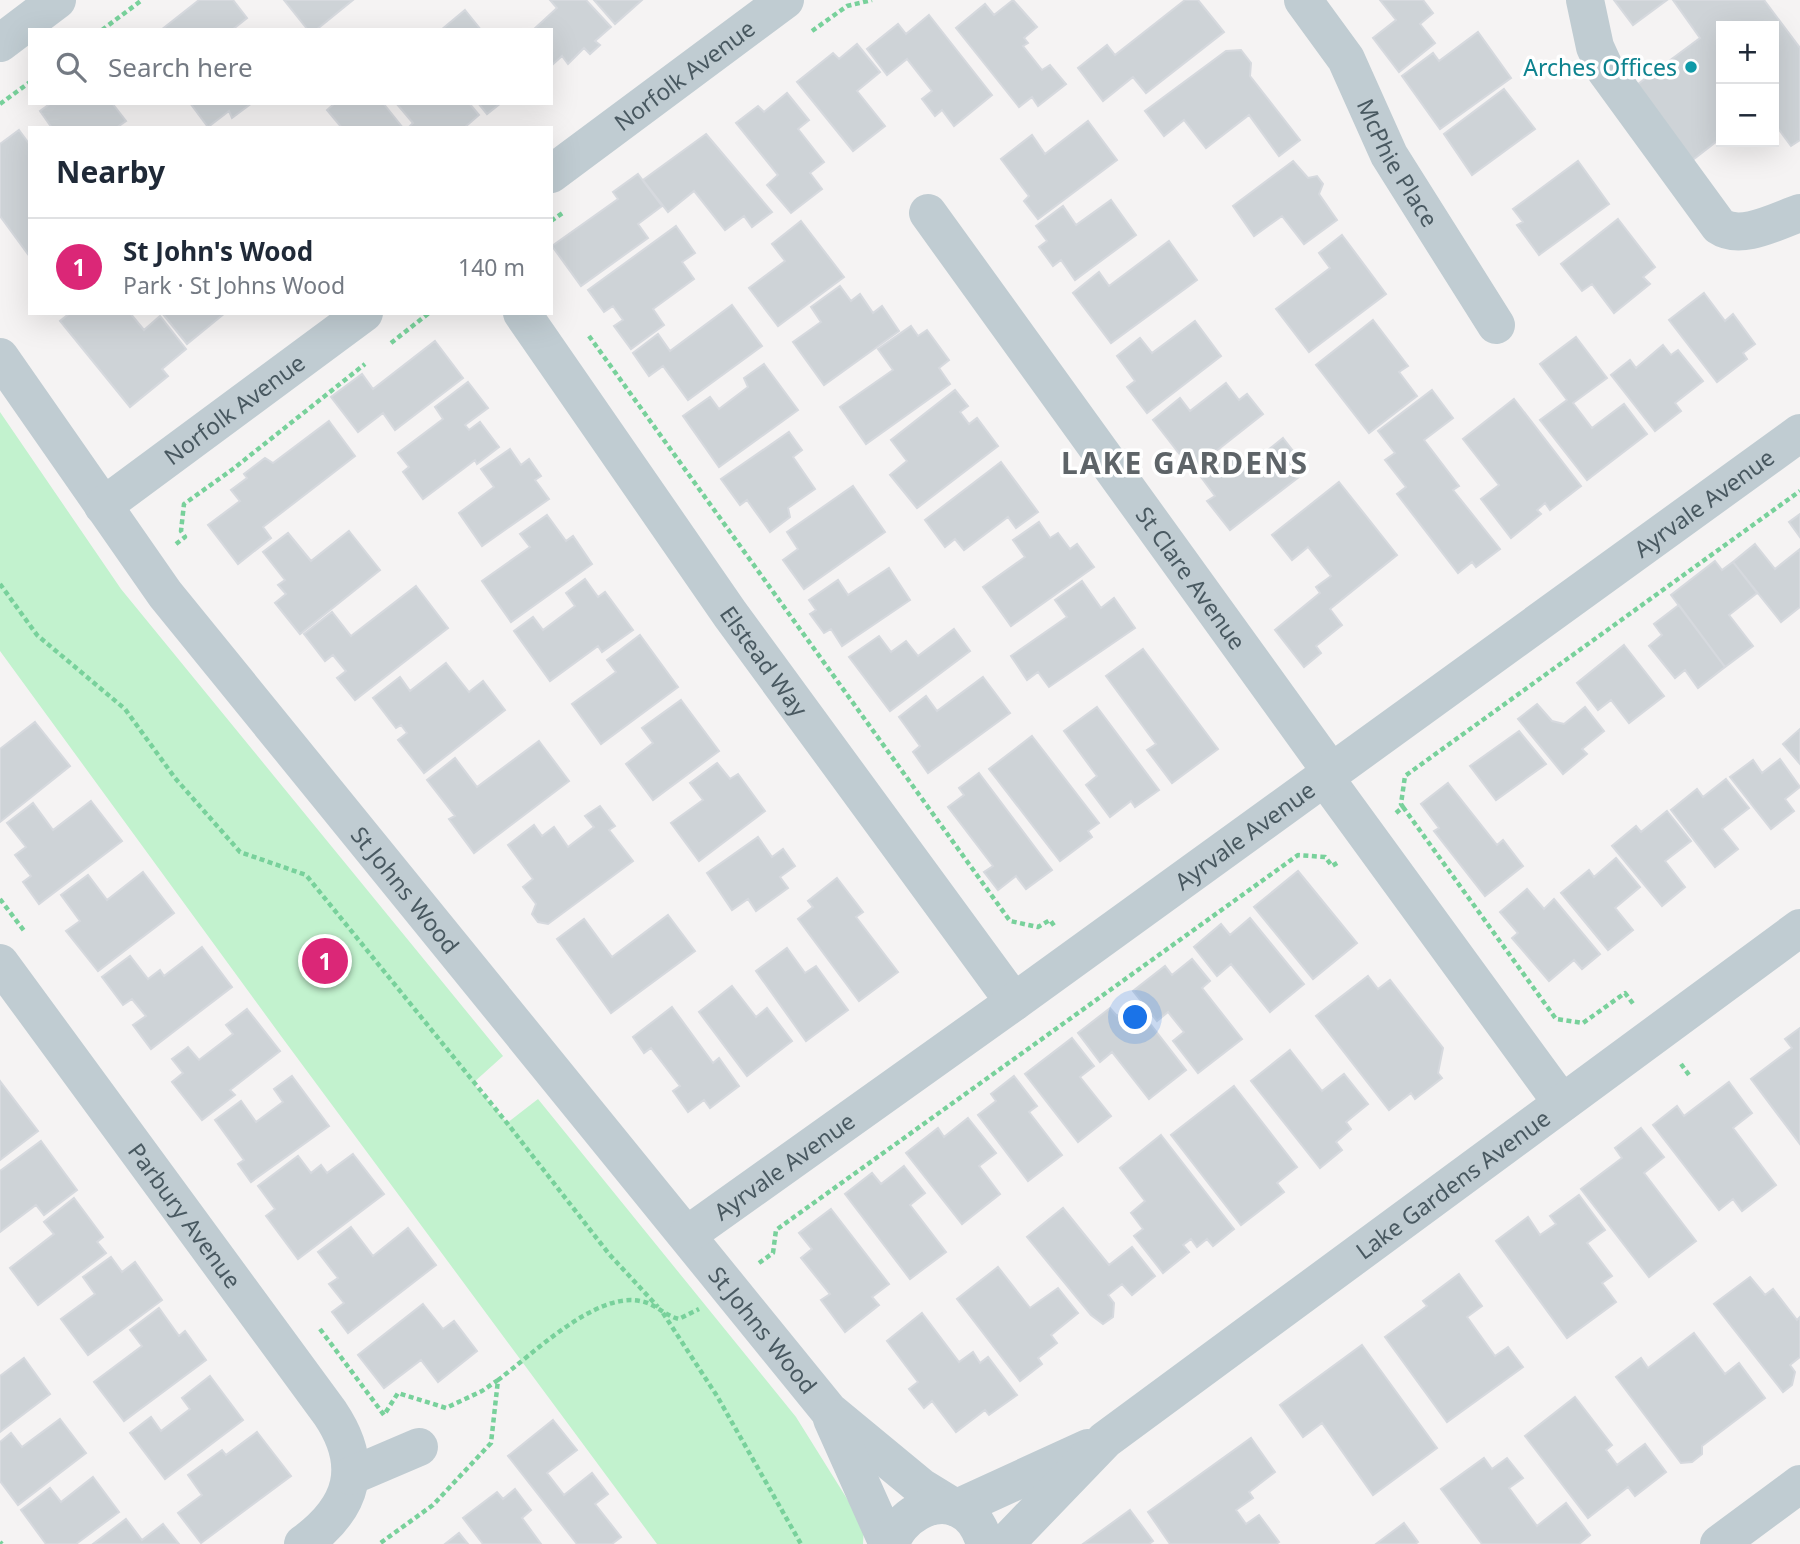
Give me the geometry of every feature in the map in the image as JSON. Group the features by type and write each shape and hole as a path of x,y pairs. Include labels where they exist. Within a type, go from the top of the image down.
{"street":[{"path":"0,43 57,0"},
{"name":"Norfolk Avenue","path":"553,173 785,0"},
{"name":"McPhie Place","path":"1303,0 1346,59 1389,155 1496,325"},
{"path":"1585,0 1595,47 1606,71 1718,226 1724,230 1740,232 1800,213"},
{"name":"St Clare Avenue","path":"928,213 1329,775 1369,838 1562,1103"},
{"name":"Norfolk Avenue","path":"103,506 361,315"},
{"name":"Elstead Way","path":"523,315 730,614 1014,1002"},
{"name":"St Johns Wood","path":"0,357 146,567 829,1410 921,1487 955,1507 976,1524 985,1544"},
{"name":"Ayrvale Avenue","path":"687,1235 1014,1002 1800,433"},
{"name":"Lake Gardens Avenue","path":"1005,1544 1105,1440 1800,928"},
{"name":"Parbury Avenue","path":"0,963 330,1413 347,1444 351,1476"},
{"name":"St Johns Wood","path":"829,1410 890,1544"},
{"name":"Lake Gardens Avenue","path":"890,1544 896,1531 910,1517 927,1508 955,1507 1105,1440"},
{"path":"303,1544 323,1529 337,1512 351,1476 419,1447"},
{"path":"1719,1544 1800,1484"}],"path":[{"path":"105,28 142,0"},
{"path":"0,104 28,83"},
{"path":"385,348 426,315"},
{"path":"583,329 1010,921 1038,927 1050,920 1103,994"},
{"path":"146,567 185,537 181,531 184,504 233,469 374,357"},
{"path":"1689,1075 1625,993 1583,1023 1556,1019 1401,804 1405,776 1800,491"},
{"path":"0,584 37,635 125,709 175,778 240,852 306,875 507,1123 609,1254 661,1310 717,1395 801,1544"},
{"path":"498,1380 577,1320 607,1303 645,1301 671,1317 683,1319 694,1314 773,1253 776,1230 1103,994 1298,855 1325,857 1332,866 1369,838 1403,807"}],"green space":[{"path":"0,412 121,589 503,1056 473,1083 507,1123 538,1099 796,1417 864,1526 863,1544 657,1544 0,651"}],"building":[{"path":"199,0 233,0 247,18 234,28 164,28"},
{"path":"284,0 353,0 318,28 306,28"},
{"path":"550,0 586,0 611,27 595,41 600,45 590,54 584,48 568,64 562,56 553,64 553,28 535,28 557,8"},
{"path":"594,0 642,0 615,24"},
{"path":"1013,0 1037,27 1024,38 1028,43 1023,46 1042,70 1050,65 1066,84 1038,106 1032,97 1019,107 956,28 985,4 994,15"},
{"path":"1185,0 1198,0 1224,32 1146,93 1133,77 1103,101 1078,68 1107,45 1115,55"},
{"path":"1380,0 1423,0 1433,13 1420,24 1435,43 1399,72 1373,38 1396,20"},
{"name":"Arches Offices","path":"1614,0 1667,0 1633,25"},
{"name":"Arches Offices","path":"1673,0 1764,0 1800,48 1800,140 1791,146 1779,130 1779,21 1716,21 1716,142 1690,162 1634,87 1700,38"},
{"path":"465,10 479,28 443,28"},
{"path":"929,15 992,95 954,126 942,110 935,116 922,99 932,91 907,59 887,75 867,49 898,24 906,34"},
{"path":"1478,32 1511,78 1440,129 1402,76 1433,53 1439,61"},
{"path":"857,44 880,72 857,91 885,126 853,151 797,82 833,53 839,59"},
{"path":"1241,50 1251,63 1250,76 1300,140 1279,156 1249,115 1206,148 1184,120 1164,136 1145,111 1226,51"},
{"path":"1504,89 1535,129 1472,175 1444,134"},
{"path":"787,93 809,120 798,129 824,162 810,173 822,189 791,213 767,185 778,175 736,123 758,106 764,112"},
{"path":"48,105 114,105 126,121 119,126 51,126 40,111"},
{"path":"192,105 249,105 232,118 229,111 207,126"},
{"path":"333,105 385,105 401,126 340,126 327,110"},
{"path":"398,105 471,105 479,115 466,126 410,126 413,123"},
{"path":"480,105 498,105 487,114"},
{"path":"1088,121 1117,160 1038,219 1024,201 1029,196 1001,159 1032,135 1045,154"},
{"path":"19,130 28,142 28,254 0,216 0,144"},
{"path":"706,134 772,212 752,227 744,216 725,230 694,191 668,212 643,180"},
{"path":"1293,161 1308,178 1317,176 1323,184 1319,194 1337,220 1304,244 1282,216 1254,236 1233,206"},
{"path":"1578,161 1609,204 1539,255 1517,225 1523,222 1513,209"},
{"path":"638,174 662,206 638,224 648,238 581,286 553,245 618,199 613,192"},
{"path":"1111,200 1136,235 1075,280 1061,260 1053,266 1039,247 1047,241 1036,226 1063,206 1076,225"},
{"path":"1618,219 1655,267 1643,277 1650,284 1614,313 1592,284 1582,291 1561,264"},
{"path":"801,221 844,277 778,326 749,288 785,261 772,244"},
{"path":"676,226 695,253 682,262 694,279 653,309 664,325 631,349 614,326 623,320 613,306 604,312 588,290"},
{"path":"1342,235 1386,294 1309,352 1276,309 1330,268 1319,253"},
{"path":"1169,241 1197,280 1111,343 1073,293 1099,272 1109,286"},
{"path":"840,286 851,301 860,294 873,313 882,306 899,331 824,385 793,342 821,322 811,307"},
{"path":"1704,293 1725,321 1733,314 1755,344 1743,353 1747,359 1717,382 1669,320"},
{"path":"732,305 762,346 688,400 663,366 649,376 633,353 658,334 670,351"},
{"path":"68,315 132,315 144,330 160,316 186,349 162,369 168,376 130,407 60,321"},
{"path":"164,315 223,315 187,344"},
{"path":"1373,320 1408,366 1399,372 1417,396 1369,433 1316,365"},
{"path":"1195,321 1221,356 1147,413 1127,387 1135,381 1117,356 1140,338 1152,353"},
{"path":"911,326 918,336 927,330 949,360 939,368 950,384 866,444 840,407 893,370 878,349"},
{"path":"1576,337 1607,378 1573,403 1592,428 1624,404 1647,434 1587,480 1540,420 1567,400 1540,364"},
{"path":"435,341 463,378 395,430 383,413 358,432 331,397 362,374 373,389"},
{"path":"1663,345 1671,355 1678,350 1703,381 1675,403 1681,411 1655,431 1611,375 1630,360 1636,368"},
{"path":"764,364 798,410 719,467 683,416 710,397 719,409 748,387 744,378"},
{"path":"468,382 488,408 465,425 469,430 480,422 499,447 477,464 475,460 423,499 403,472 409,467 398,453 443,419 435,407"},
{"path":"1226,383 1239,400 1247,394 1263,414 1192,470 1153,420 1180,398 1190,411"},
{"path":"955,390 968,406 960,412 969,424 977,418 998,446 917,508 890,475 907,461 891,440"},
{"path":"1432,390 1453,418 1424,440 1459,486 1453,490 1500,549 1476,567 1472,562 1458,573 1397,494 1406,487 1385,460 1395,453 1378,431"},
{"path":"1514,399 1581,486 1550,510 1545,503 1537,510 1541,514 1511,538 1481,499 1499,485 1463,439"},
{"path":"329,421 355,456 263,527 271,538 238,564 208,525 240,501 231,490 247,478 244,474 265,458 273,463"},
{"path":"789,432 802,450 793,457 815,489 788,508 790,517 770,532 747,500 740,505 721,479"},
{"path":"1283,438 1308,470 1230,530 1207,501 1215,496 1198,473 1226,450 1242,471"},
{"path":"510,449 521,465 529,459 541,476 535,480 549,499 482,546 459,513 494,487 481,469"},
{"path":"1001,462 1038,512 1016,528 1008,517 964,550 955,539 945,547 925,520"},
{"path":"1339,482 1397,555 1330,609 1342,625 1316,646 1321,653 1304,667 1275,630 1320,593 1316,587 1331,576 1308,547 1292,560 1272,535"},
{"path":"853,486 885,532 804,589 783,560 798,549 787,532"},
{"path":"1800,514 1800,537 1789,522"},
{"path":"547,515 566,541 573,536 592,564 511,622 482,581 530,547 520,534"},
{"path":"1039,522 1050,538 1058,533 1070,549 1077,544 1094,567 1011,626 983,587 1025,557 1013,540"},
{"path":"349,531 380,570 300,634 275,603 286,594 278,585 285,580 263,552 288,533 311,561"},
{"path":"1755,544 1775,569 1800,549 1800,607 1781,622 1733,562"},
{"path":"1715,561 1722,570 1733,562 1757,593 1729,615 1753,646 1725,667 1671,595"},
{"path":"889,568 910,600 842,646 831,629 824,633 810,614 816,610 809,600 838,580 848,595"},
{"path":"585,579 598,597 605,592 633,630 602,652 598,646 550,681 514,631 533,617 543,630 575,606 566,593"},
{"path":"1082,581 1101,608 1114,598 1135,628 1049,687 1038,672 1027,680 1011,656 1067,617 1055,600"},
{"path":"416,586 448,628 355,700 337,678 346,671 333,655 325,661 304,634 332,612 351,636"},
{"path":"1679,605 1725,667 1698,688 1685,670 1675,678 1649,646 1662,635 1654,624"},
{"path":"954,629 970,651 890,711 849,657 879,636 891,652 906,641 918,656"},
{"path":"640,635 678,687 601,744 572,704 616,672 607,660"},
{"path":"1624,645 1664,696 1629,723 1611,700 1598,710 1577,683"},
{"path":"1143,649 1218,749 1172,783 1147,750 1156,744 1106,676"},
{"path":"446,663 469,692 483,681 505,710 424,773 398,740 407,733 401,725 396,728 373,698 400,677 410,691"},
{"path":"983,677 1010,713 928,773 913,752 920,746 899,717 926,696 937,711"},
{"path":"681,700 719,751 653,800 626,764 653,743 642,728"},
{"path":"1537,704 1552,721 1564,724 1585,707 1604,731 1582,749 1587,754 1563,774 1518,719"},
{"path":"1097,707 1159,790 1135,807 1131,801 1110,817 1086,785 1097,776 1064,731"},
{"path":"35,722 70,766 0,822 0,749"},
{"path":"1800,729 1800,764 1783,744"},
{"path":"1519,731 1546,764 1496,800 1470,766"},
{"path":"1032,736 1099,823 1088,831 1092,837 1060,861 989,769"},
{"path":"539,741 569,781 474,853 449,819 455,816 427,780 455,758 477,787"},
{"path":"1780,759 1800,787 1785,799 1794,811 1771,829 1730,777 1753,760 1762,773"},
{"path":"717,763 730,779 738,774 765,811 699,861 671,823 703,800 690,783"},
{"path":"979,773 1052,870 1026,889 1016,876 998,890 984,872 993,866 948,807 964,795 959,788"},
{"path":"1726,779 1749,808 1722,829 1738,849 1715,867 1671,810 1697,789 1703,797"},
{"path":"1448,783 1497,845 1503,840 1523,866 1485,896 1434,831 1439,828 1421,804"},
{"path":"91,801 122,841 39,904 23,882 31,876 15,855 26,847 7,823 33,803 53,830"},
{"path":"600,806 615,826 609,830 633,861 548,924 538,922 532,914 536,904 523,887 533,879 508,845 534,825 542,836 554,827 568,847 594,827 585,816"},
{"path":"1667,811 1691,841 1665,861 1685,887 1662,906 1612,846 1636,826 1641,832"},
{"path":"758,837 772,857 783,849 795,866 780,877 788,888 756,911 748,899 732,910 707,873"},
{"path":"1616,858 1640,887 1615,908 1633,930 1608,950 1561,893 1589,870 1594,877"},
{"path":"1298,871 1357,943 1313,979 1254,907"},
{"path":"143,872 174,913 98,971 66,931 80,921 61,895 88,875 107,900"},
{"path":"837,878 863,912 856,917 898,972 859,1001 798,919 813,907 808,901"},
{"path":"1527,889 1544,909 1554,899 1600,954 1582,969 1574,960 1549,981 1512,938 1518,933 1500,912"},
{"path":"668,915 695,951 611,1013 557,939 584,919 612,957"},
{"path":"1250,918 1304,984 1270,1012 1231,964 1217,976 1194,947 1221,924 1230,935"},
{"path":"202,947 232,987 151,1049 133,1025 146,1016 132,999 123,1005 102,977 130,956 148,979 160,970 164,976"},
{"path":"787,948 805,973 816,966 848,1010 806,1041 756,971"},
{"path":"1192,959 1210,981 1202,988 1242,1039 1198,1073 1173,1041 1184,1032 1168,1012 1157,1021 1133,991 1165,966 1172,975"},
{"path":"1368,976 1378,989 1390,980 1443,1048 1438,1073 1442,1078 1415,1099 1411,1093 1389,1110 1316,1016"},
{"path":"732,986 756,1017 767,1008 792,1041 747,1076 699,1012"},
{"path":"1134,1003 1186,1070 1149,1099 1112,1052 1100,1062 1078,1033 1110,1008 1117,1016"},
{"path":"672,1007 713,1063 719,1058 739,1086 710,1108 704,1100 688,1112 673,1091 680,1086 651,1048 644,1053 633,1037"},
{"path":"247,1009 280,1051 230,1090 235,1095 202,1120 172,1082 183,1073 172,1059 188,1047 199,1060 233,1034 226,1025"},
{"path":"1800,1028 1800,1144 1751,1079 1792,1048 1785,1039"},
{"path":"1072,1038 1094,1066 1080,1077 1111,1116 1078,1142 1025,1074"},
{"path":"1290,1050 1322,1091 1344,1074 1368,1104 1346,1122 1351,1129 1336,1142 1342,1150 1320,1168 1251,1081"},
{"path":"292,1076 329,1126 251,1182 238,1164 244,1160 215,1120 241,1101 256,1122 283,1102 274,1089"},
{"path":"1014,1076 1037,1106 1029,1112 1062,1155 1028,1181 978,1115 996,1101 991,1094"},
{"path":"0,1081 38,1131 0,1160"},
{"path":"1729,1082 1752,1113 1733,1128 1776,1185 1742,1211 1733,1199 1719,1210 1653,1125 1677,1106 1684,1116"},
{"path":"1234,1086 1297,1167 1277,1183 1284,1192 1241,1225 1171,1135"},
{"path":"968,1118 996,1153 979,1166 1000,1194 962,1224 906,1153 938,1128 944,1137"},
{"path":"1641,1128 1664,1157 1644,1173 1696,1241 1649,1277 1581,1189 1622,1158 1615,1148"},
{"path":"1161,1135 1234,1229 1213,1246 1207,1239 1197,1247 1191,1239 1183,1245 1189,1252 1163,1273 1134,1236 1143,1229 1131,1213 1145,1201 1120,1168"},
{"path":"41,1141 77,1190 44,1215 36,1205 0,1232 0,1171"},
{"path":"353,1154 384,1194 298,1259 266,1216 275,1209 258,1186 298,1156 311,1173 321,1165 327,1173"},
{"path":"904,1166 925,1193 910,1205 946,1252 910,1279 845,1194 872,1173 881,1184"},
{"path":"1579,1195 1605,1230 1587,1243 1612,1276 1602,1283 1616,1302 1567,1338 1496,1241 1528,1217 1540,1235 1556,1224 1550,1216"},
{"path":"74,1198 103,1237 97,1242 106,1253 38,1305 10,1268 54,1234 44,1222"},
{"path":"1063,1208 1109,1265 1132,1247 1155,1276 1132,1295 1122,1284 1108,1295 1114,1303 1113,1317 1103,1324 1091,1315 1027,1237"},
{"path":"831,1209 889,1284 872,1297 879,1305 845,1332 821,1300 830,1294 801,1258 812,1249 799,1233"},
{"path":"351,1227 373,1256 408,1228 436,1265 348,1333 332,1312 344,1303 329,1284 338,1278 318,1252"},
{"path":"111,1257 122,1272 135,1262 162,1300 88,1355 61,1319 95,1294 83,1277"},
{"path":"998,1267 1030,1308 1058,1288 1078,1313 1051,1335 1057,1343 1038,1358 1042,1364 1020,1381 957,1299"},
{"path":"1459,1274 1482,1306 1467,1317 1495,1356 1508,1347 1523,1367 1447,1422 1385,1337 1427,1306 1423,1301"},
{"path":"1750,1277 1765,1295 1773,1289 1797,1320 1800,1317 1800,1357 1790,1365 1795,1372 1792,1385 1783,1392 1714,1304"},
{"path":"423,1304 443,1329 454,1321 477,1351 438,1382 421,1360 384,1388 358,1355"},
{"path":"159,1308 179,1336 185,1331 206,1360 124,1421 94,1382 142,1346 130,1330"},
{"path":"922,1313 959,1362 973,1352 980,1363 988,1357 1017,1395 989,1415 985,1410 956,1432 932,1401 924,1408 909,1389 918,1382 887,1341"},
{"path":"1694,1333 1725,1374 1739,1363 1765,1398 1702,1446 1702,1454 1692,1462 1681,1463 1616,1377 1641,1358 1648,1368"},
{"path":"1362,1345 1437,1448 1373,1495 1322,1423 1303,1437 1280,1405"},
{"path":"24,1358 50,1394 0,1432 0,1376"},
{"path":"210,1376 243,1420 165,1479 130,1433 151,1417 161,1431 190,1409 182,1398"},
{"path":"1575,1397 1612,1445 1606,1450 1617,1465 1645,1444 1666,1472 1635,1496 1628,1487 1588,1518 1525,1436"},
{"path":"60,1419 86,1453 18,1505 0,1481 0,1442 11,1433 22,1447"},
{"path":"553,1420 577,1450 547,1473 564,1495 592,1473 608,1494 595,1504 621,1537 612,1544 577,1544 508,1456"},
{"path":"257,1432 291,1476 201,1543 178,1513 202,1495 188,1475 222,1450 226,1455"},
{"path":"1251,1438 1275,1472 1249,1492 1253,1498 1236,1510 1246,1524 1259,1515 1279,1542 1170,1544 1148,1512"},
{"path":"1484,1458 1492,1469 1507,1458 1523,1478 1509,1488 1537,1526 1566,1503 1590,1535 1579,1544 1482,1544 1441,1489"},
{"path":"93,1477 119,1512 76,1544 46,1544 21,1510 50,1488 61,1502"},
{"path":"515,1489 531,1510 522,1518 541,1544 483,1544 463,1518 497,1492 503,1499"},
{"path":"1130,1510 1153,1541 1149,1544 1083,1544"},
{"path":"126,1519 142,1540 163,1524 179,1544 93,1544"},
{"path":"1404,1523 1418,1542 1376,1544"},
{"path":"459,1533 468,1544 445,1544"}],"place":[{"name":"Arches Offices","path":"1691,67"},
{"name":"St John's Wood","path":"325,961"}],"district":[{"name":"LAKE GARDENS","path":"1185,462"}]}
